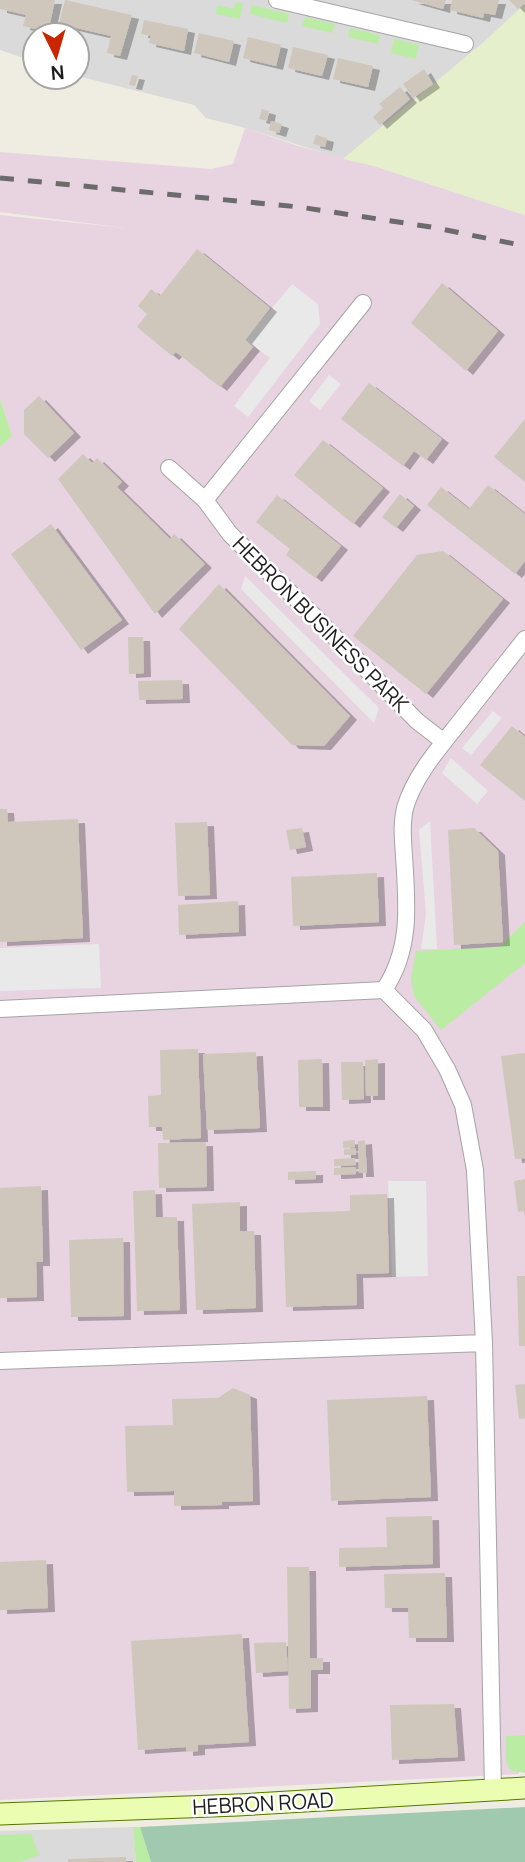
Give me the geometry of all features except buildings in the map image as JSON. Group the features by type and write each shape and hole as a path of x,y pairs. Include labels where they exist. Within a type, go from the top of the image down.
{"street":[{"path":"277,0 465,44"},
{"path":"205,500 363,303"},
{"name":"HEBRON BUSINESS PARK","path":"169,468 205,500 230,534 417,722 444,742"},
{"path":"384,990 392,978 405,937 407,912 402,827 405,810 417,780 525,639"},
{"path":"0,1009 384,990 424,1030 447,1069 463,1105 475,1170 484,1343 494,1789"},
{"path":"0,1362 484,1343"},
{"name":"HEBRON ROAD","path":"10,1813 238,1805 525,1788"}],"shaded area":[{"path":"0,0 525,0 525,4 484,42 343,159 206,118 194,105 91,79 91,21 21,21 21,57 0,50"},
{"path":"245,128 525,215 525,1771 519,1774 0,1800 0,447 12,436 0,398 0,215 125,228 0,212 0,152 211,169 233,164"},
{"path":"292,284 318,304 320,324 248,417 234,406 270,358 245,340"},
{"path":"329,375 341,384 320,410 309,401"},
{"path":"245,576 379,708 374,723 241,589"},
{"path":"493,711 502,718 471,755 462,748"},
{"path":"451,758 488,791 477,804 442,773"},
{"path":"430,821 437,949 421,949 426,914 419,830"},
{"path":"99,944 101,988 0,991 0,948"},
{"path":"388,1181 426,1181 428,1276 392,1277"},
{"path":"133,1827 136,1862 0,1862 0,1831"}],"green space":[{"path":"235,2 243,3 240,19 216,14 217,5 234,9"},
{"path":"525,4 525,215 374,166 343,159 484,42"},
{"path":"252,5 289,14 287,23 250,14"},
{"path":"305,17 335,24 332,33 302,26"},
{"path":"350,28 380,35 378,44 348,37"},
{"path":"394,39 419,45 416,59 391,53"},
{"path":"0,398 12,436 0,447"},
{"path":"525,922 525,963 441,1030 414,996 411,978 416,951 499,947"},
{"path":"525,1735 525,1773 508,1768 506,1736"},
{"path":"525,1807 525,1862 151,1862 140,1827"},
{"path":"133,1827 140,1827 151,1862 136,1862"},
{"path":"31,1834 39,1855 20,1862 0,1862 0,1835"}],"railway":[{"path":"0,178 299,207 431,227 525,246"}]}
